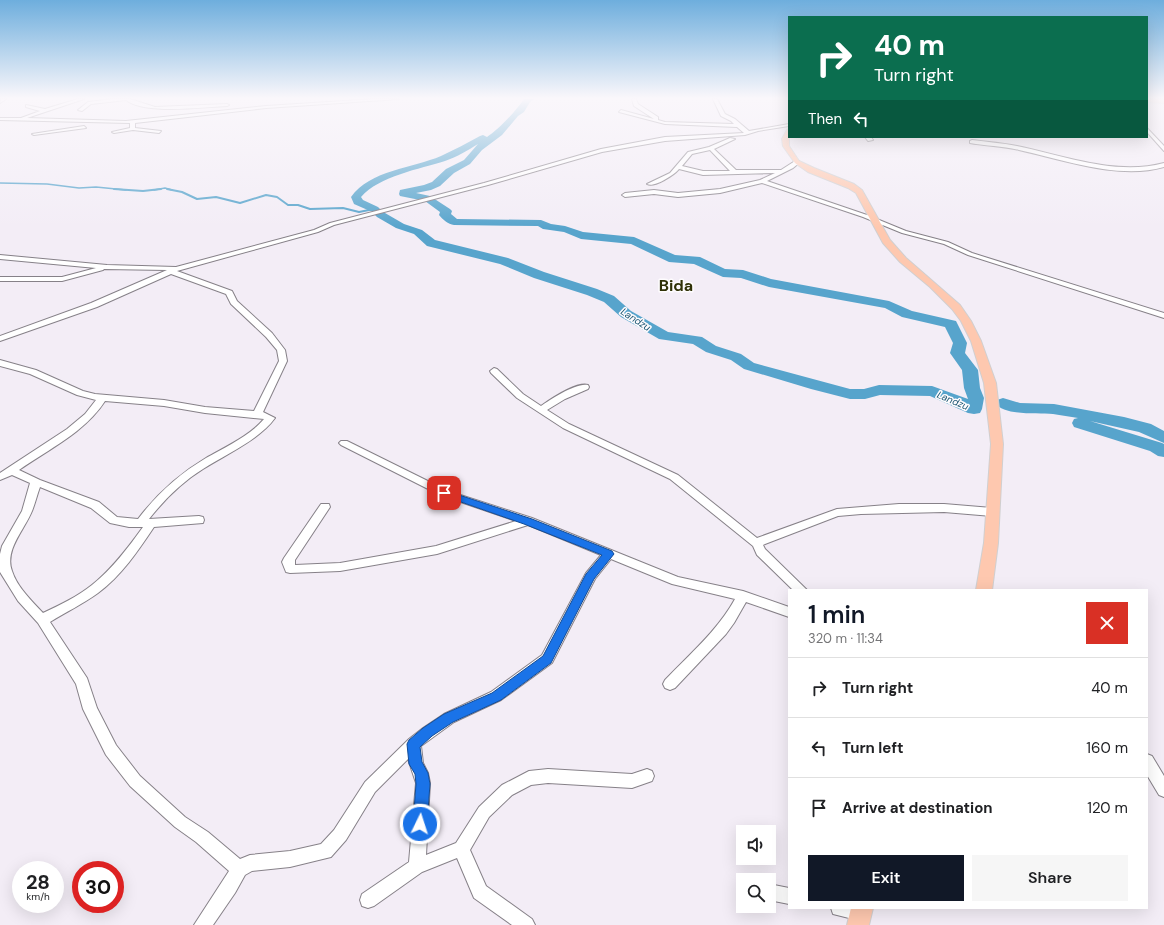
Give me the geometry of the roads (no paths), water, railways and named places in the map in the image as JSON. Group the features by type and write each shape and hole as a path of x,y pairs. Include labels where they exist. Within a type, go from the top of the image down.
{"main road":[{"path":"785,142 786,146 797,162 811,170 851,186 859,192 886,241 904,260 933,284 956,308 966,321 976,341 990,383 997,444 991,543 984,589"}],"street":[{"path":"0,339 94,305 173,270 316,231 332,224 486,184 600,151 648,142"},
{"path":"650,184 672,174 690,154 711,148 723,142"},
{"path":"973,142 1016,148 1069,161 1123,168 1147,170 1164,165"},
{"path":"711,148 714,153 736,172"},
{"path":"625,195 646,192 678,195 720,191 762,181 791,167 797,162"},
{"path":"678,167 704,173 781,171"},
{"path":"762,181 865,216 904,232 946,243 970,254 1164,316"},
{"path":"0,257 107,267 141,267 173,270 229,293 234,302 269,334 281,350 283,361 257,414"},
{"path":"0,279 62,279 107,267"},
{"path":"0,363 46,377 80,393 102,398 164,403 205,410 257,414 270,418 254,432 190,472 164,494 146,523 133,549 104,581 86,595 42,620"},
{"path":"494,371 520,396 583,435 674,477 757,544 761,552 800,589"},
{"path":"541,410 561,396 585,387"},
{"path":"0,477 13,471 78,424 94,410 102,398"},
{"path":"344,443 444,493 528,521 687,584 743,596 788,612"},
{"path":"13,471 36,482 94,505 114,520 129,523 177,523 199,520"},
{"path":"36,482 27,511 8,546 4,560 3,573 22,598 42,620 82,682 90,709 111,750 135,781 180,822 202,837 239,869"},
{"path":"325,507 290,558 288,562 290,569 296,570 340,567 437,550 528,521"},
{"path":"757,544 761,540 837,513 899,508 944,508 992,512"},
{"path":"203,925 229,887 239,869 250,863 290,859 325,851 340,835 370,787 414,744 448,718 496,696 547,659 590,576 609,554"},
{"path":"670,684 722,630 730,620 743,596"},
{"path":"414,744 416,764 421,773 423,784 417,866"},
{"path":"1148,763 1164,790"},
{"path":"368,900 417,866 461,849 484,812 507,790 529,778 548,776 632,781 647,776"},
{"path":"461,849 480,892 526,925"},
{"path":"776,893 788,896"},
{"path":"842,909 860,915"}],"waterway":[{"name":"Landzu","path":"374,209 358,202 356,197 362,190 393,174 444,158 475,142"},
{"name":"Landzu","path":"426,198 404,194 404,192 427,188 436,184 450,171 467,162 479,148 487,142"},
{"path":"0,183 47,184 79,188 96,187 120,189"},
{"path":"157,189 165,188 172,190"},
{"path":"114,189 120,189"},
{"path":"120,189 143,191 157,189"},
{"path":"120,189 126,190"},
{"path":"167,189 172,190"},
{"path":"172,190 182,192 197,199 216,197 240,203 266,195 277,197 288,205 298,205 310,209 343,208 359,212 374,209"},
{"name":"Landzu","path":"381,215 400,226 418,232 431,243 504,261 539,275 592,292 609,299 626,314 664,336 697,340 711,349 736,357 749,366 850,394 865,394 879,390 932,391 974,409 976,398 972,388 970,370 957,353 960,343 951,324 932,321 907,314 889,305 769,283 743,274 723,273 696,260 673,259 634,241 581,235 565,229 547,227 541,223 454,222 445,215 446,211 430,201"},
{"name":"Landzu","path":"1003,403 1019,408 1054,409 1124,422 1145,428 1164,438"},
{"name":"Landzu","path":"1080,423 1156,447 1164,452"}],"district":[{"name":"Bida","path":"676,285"}]}
